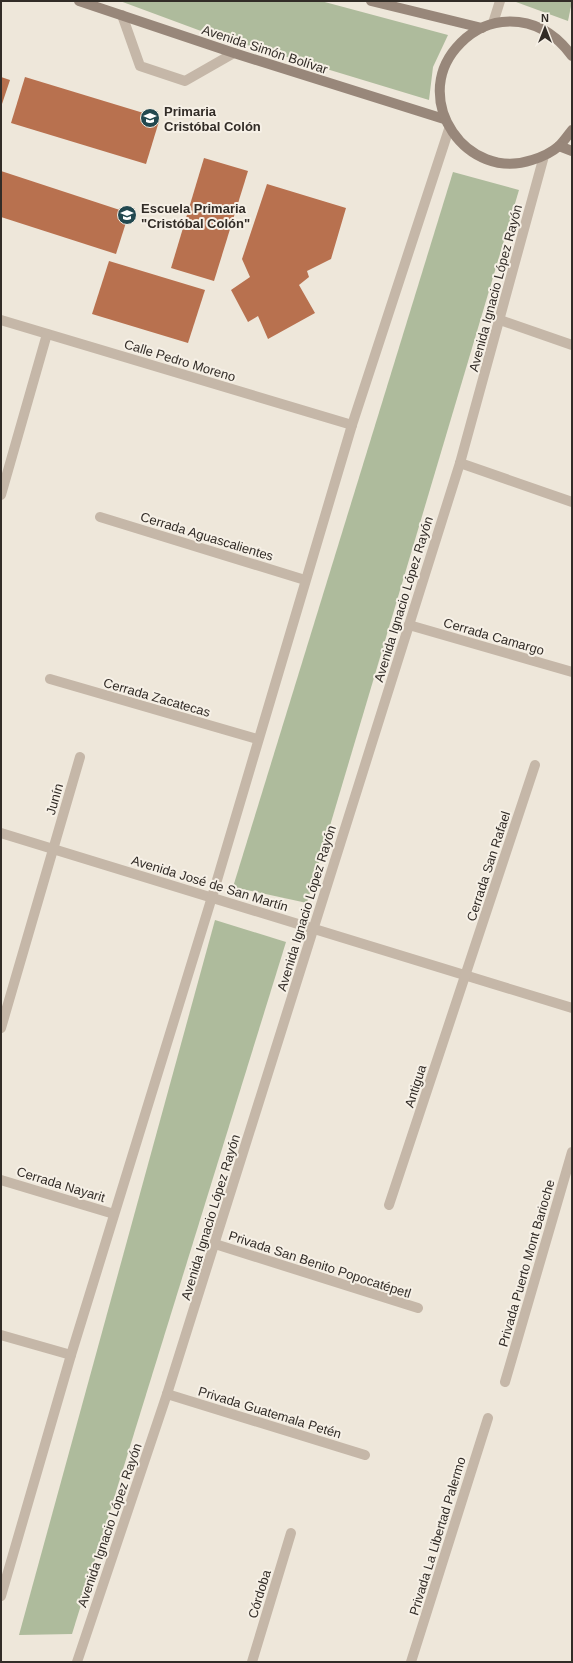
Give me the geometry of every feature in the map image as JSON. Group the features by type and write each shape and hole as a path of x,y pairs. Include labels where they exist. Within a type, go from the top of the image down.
{"main road":[{"name":"Avenida Simón Bolívar","path":"79,1 234,53 444,119"},
{"path":"371,1 482,28"},
{"path":"572,56 563,44 548,32 531,24 512,21 493,23 464,39 450,56 442,76 440,97 444,119 449,129 463,146 481,158 502,164 524,163 544,156 559,146 572,130"},
{"path":"559,146 572,151"}],"street":[{"path":"493,23 500,1"},
{"path":"122,15 140,66 185,81 234,53"},
{"path":"1,1596 71,1355 212,897 257,740 352,425 449,129"},
{"name":"Avenida Ignacio López Rayón","path":"77,1662 167,1394 215,1244 460,463 544,156"},
{"name":"Calle Pedro Moreno","path":"1,320 352,425"},
{"path":"500,320 572,345"},
{"path":"1,495 47,334"},
{"path":"460,463 572,502"},
{"name":"Cerrada Aguascalientes","path":"100,517 306,580"},
{"name":"Cerrada Camargo","path":"409,625 572,672"},
{"name":"Cerrada Zacatecas","path":"50,679 257,740"},
{"name":"Junín","path":"1,1028 80,757"},
{"name":"Cerrada San Rafael","path":"466,975 535,765"},
{"name":"Avenida José de San Martín","path":"1,833 572,1008"},
{"name":"Antigua","path":"389,1205 466,975"},
{"name":"Privada Puerto Mont Barioche","path":"505,1382 572,1152"},
{"name":"Cerrada Nayarit","path":"1,1180 114,1214"},
{"name":"Privada San Benito Popocatépetl","path":"215,1244 418,1308"},
{"path":"1,1335 71,1355"},
{"name":"Privada Guatemala Petén","path":"167,1394 365,1455"},
{"name":"Privada La Libertad Palermo","path":"411,1662 488,1418"},
{"name":"Córdoba","path":"252,1662 291,1533"}],"green space":[{"path":"120,1 321,1 448,35 433,67 429,100 201,31"},
{"path":"572,1 568,21 516,2"},
{"path":"453,172 519,190 307,903 233,887"},
{"path":"215,920 286,942 72,1634 19,1635"}],"building":[{"path":"1,77 10,80 1,107"},
{"path":"25,77 160,118 146,164 11,123"},
{"path":"204,158 248,171 214,281 171,268"},
{"path":"1,171 129,213 116,254 1,217"},
{"path":"267,184 346,208 331,259 307,271 309,277 299,285 315,313 268,339 258,316 248,322 231,290 250,277 242,259"},
{"path":"109,261 205,290 188,343 92,314"}],"place":[{"name":"Primaria Cristóbal Colón","path":"150,118"},
{"name":"Escuela Primaria \"Cristóbal Colón\"","path":"127,215"}]}
